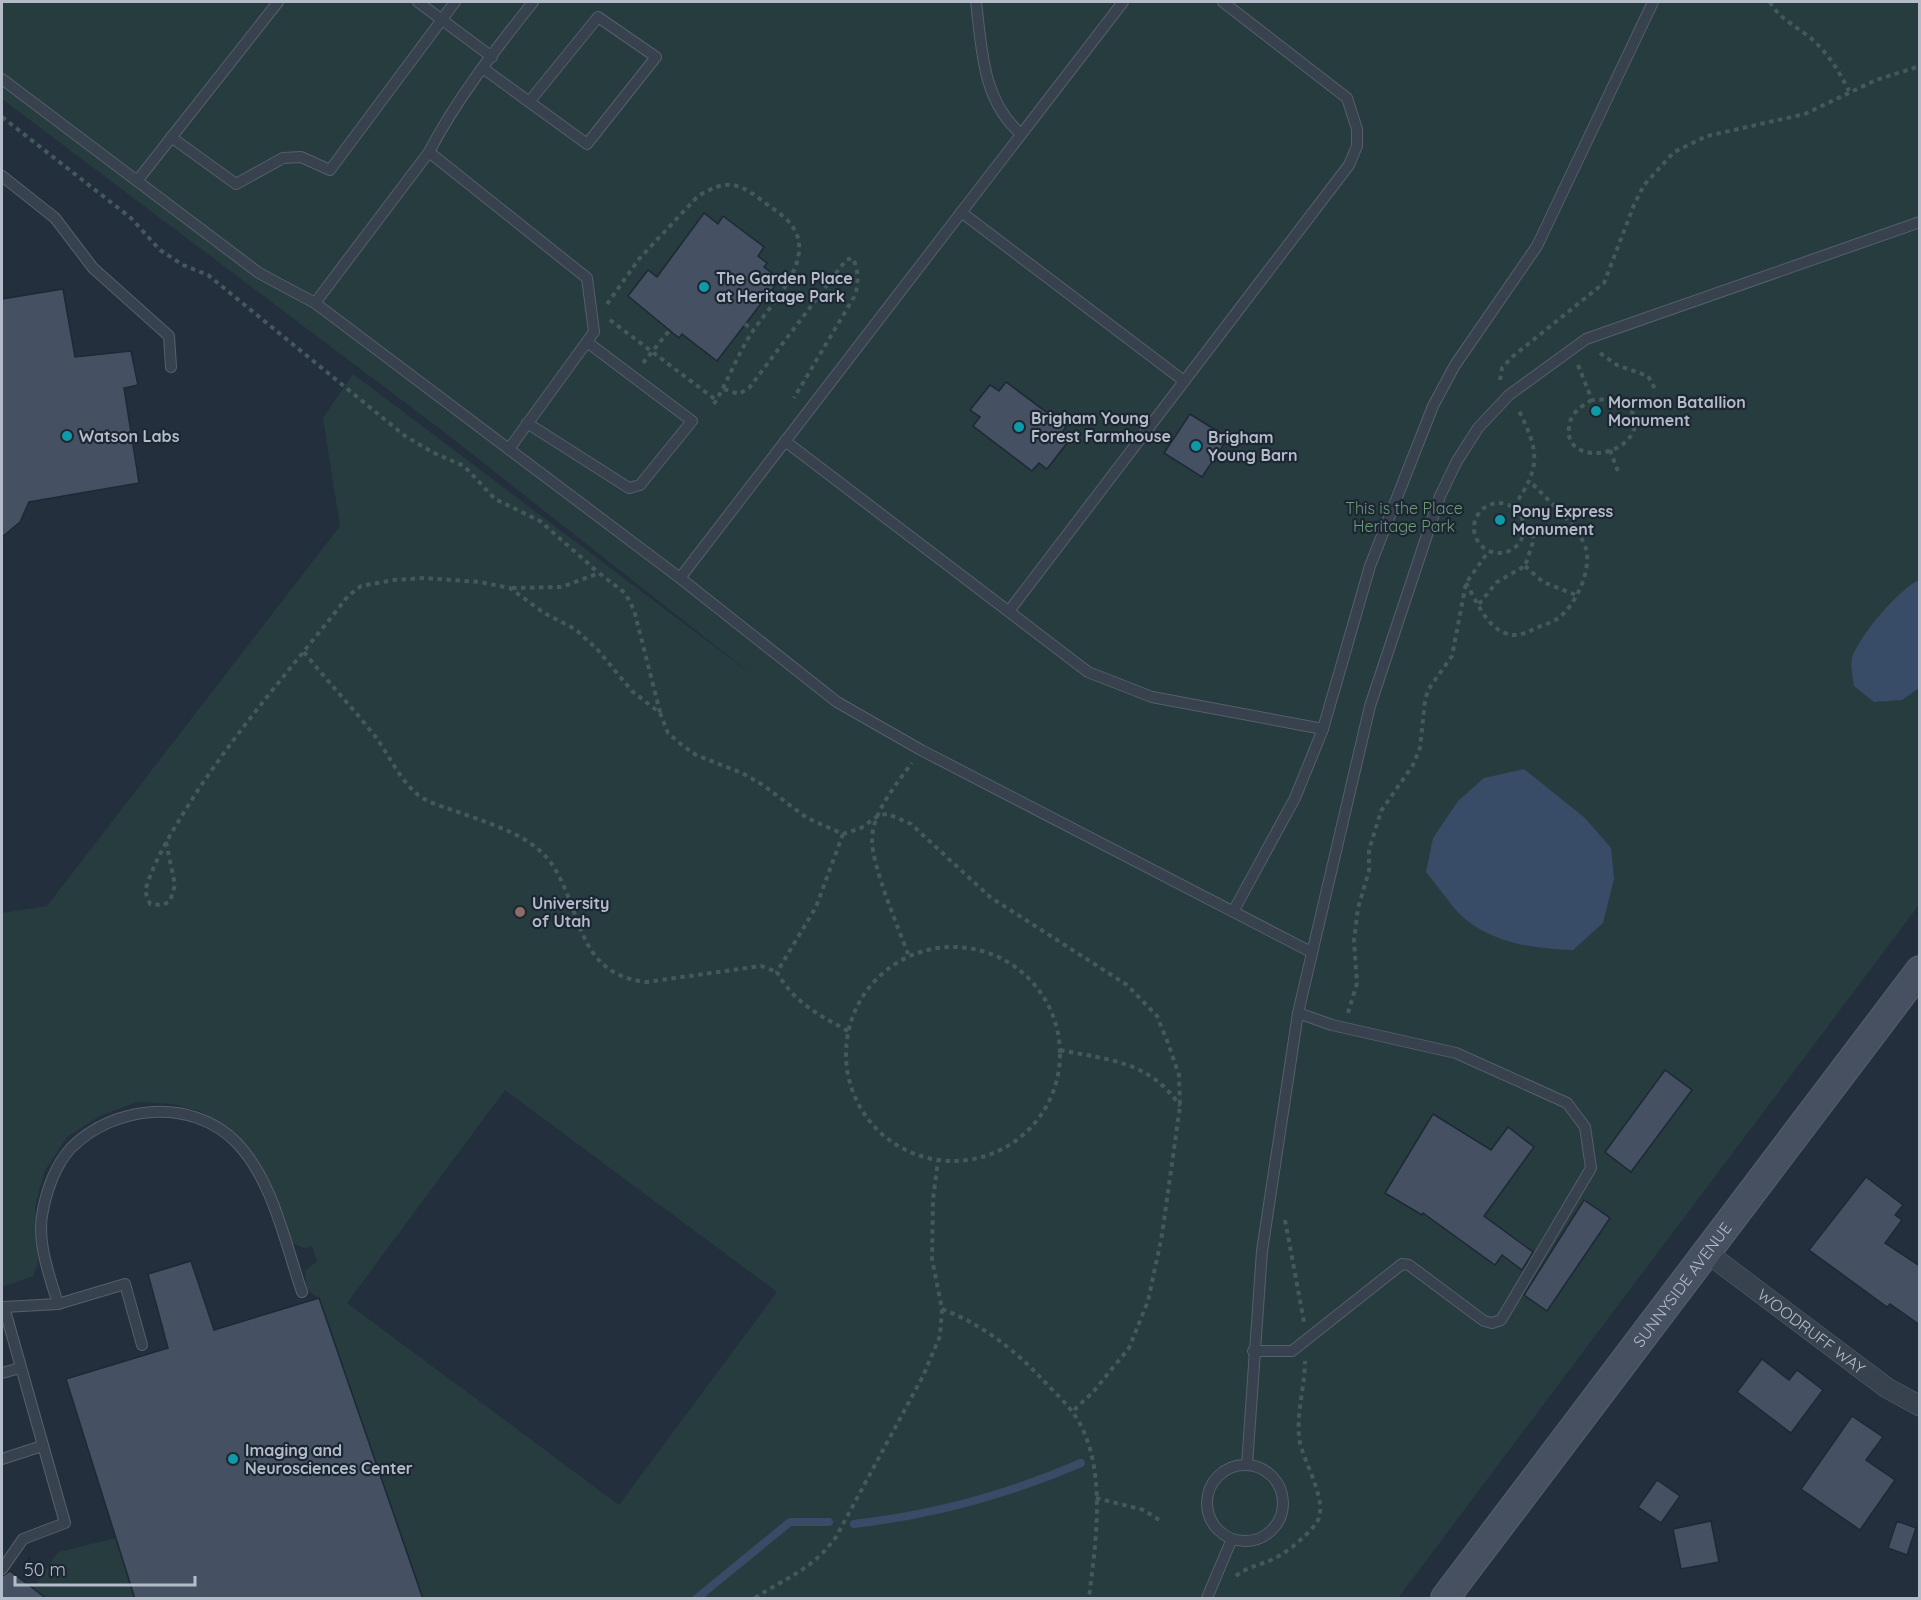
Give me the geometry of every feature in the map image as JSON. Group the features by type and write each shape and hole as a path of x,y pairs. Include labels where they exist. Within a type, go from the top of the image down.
{"main road":[{"name":"SUNNYSIDE AVENUE","path":"1445,1599 1920,970"}],"street":[{"name":"WOODRUFF WAY","path":"1706,1252 1887,1389 1920,1406"}],"lane":[{"path":"136,181 278,2"},
{"path":"418,2 492,57"},
{"path":"171,137 236,184 283,158 301,157 330,170 455,2"},
{"path":"315,303 429,152 440,132 492,57 533,2"},
{"path":"976,2 990,90 1006,121 1021,134"},
{"path":"680,578 1123,2"},
{"path":"1008,611 1349,165 1357,146 1357,129 1347,98 1223,2"},
{"path":"1234,910 1295,798 1323,729 1370,566 1433,406 1455,365 1537,246 1653,2"},
{"path":"484,69 586,144 656,57 598,17 529,102"},
{"path":"2,79 259,273 315,303 680,578 837,702 921,750 1234,910 1311,952"},
{"path":"429,152 587,278 594,332 509,449"},
{"path":"2,176 55,218 93,268 169,336 171,367"},
{"path":"961,212 1184,381"},
{"path":"1247,1465 1253,1351 1262,1251 1298,1013 1370,706 1440,496 1457,461 1478,428 1509,395 1572,347 1608,330 1920,222"},
{"path":"528,423 629,488 640,485 692,421 587,342"},
{"path":"785,441 1088,672 1152,697 1323,729"},
{"path":"1253,1351 1292,1351 1402,1264 1409,1265 1484,1321 1492,1323 1501,1320 1592,1168 1585,1127 1568,1103 1456,1053 1332,1025 1298,1013"},
{"path":"58,1304 42,1246 42,1212 52,1178 70,1149 101,1124 137,1112 174,1112 207,1122 236,1142 261,1177 302,1292"},
{"path":"2,1569 23,1539 65,1523 3,1307 58,1304 125,1284 142,1345"},
{"path":"2,1373 20,1368"},
{"path":"2,1459 42,1446"},
{"path":"1238,1465 1247,1465 1267,1472 1277,1482 1283,1495 1282,1510 1274,1527 1262,1538 1246,1543 1231,1540 1216,1529 1209,1516 1207,1495 1221,1474 1238,1465"},
{"path":"1207,1599 1231,1540"}],"path":[{"path":"1770,2 1780,15 1825,52 1839,70 1849,91"},
{"path":"1500,381 1502,368 1512,357 1604,283 1644,185 1674,152 1707,136 1805,114 1849,91 1920,66"},
{"path":"2,117 131,218 160,250 183,265 208,275 405,436 434,453 464,466 495,499 540,521 625,593 634,610 660,713 668,733 696,755 741,773 763,785 807,819 843,834 861,828 879,815 888,814 911,824 990,897 1096,964 1143,1000 1157,1016 1179,1075 1180,1106 1162,1234 1148,1300 1139,1329 1129,1348 1072,1412"},
{"path":"712,407 724,389 753,330 787,286 794,272 798,239 794,229 785,218 748,190 732,183 720,185 698,196 639,259 601,313 716,400"},
{"path":"724,389 739,394 749,388 846,260 852,258 855,261 857,284 854,297 791,402"},
{"path":"745,324 753,330"},
{"path":"638,368 669,331"},
{"path":"1572,347 1592,400"},
{"path":"1595,354 1600,353 1629,371 1645,374 1655,389"},
{"path":"1570,368 1586,358"},
{"path":"1618,399 1635,415 1635,428 1625,443 1598,454 1585,452 1578,448 1570,439 1568,429 1573,415 1592,400 1618,399"},
{"path":"1513,507 1534,471 1534,452 1528,428 1518,409 1525,403"},
{"path":"1610,450 1619,474"},
{"path":"1466,583 1497,628 1504,633 1520,636 1556,619 1576,595 1586,569 1586,549 1577,533 1530,481"},
{"path":"1502,503 1513,507 1522,518 1524,534 1510,552 1488,552 1478,544 1473,533 1474,521 1480,511 1490,504 1502,503"},
{"path":"1479,604 1497,582 1526,566 1534,539 1533,536 1524,534"},
{"path":"1348,1013 1358,983 1354,941 1358,908 1369,871 1369,850 1381,811 1413,765 1420,748 1428,690 1452,656 1466,583 1488,552"},
{"path":"1526,566 1543,582 1576,595"},
{"path":"165,842 175,891 170,901 156,906 150,904 145,891 165,842 240,730 348,596 361,586 424,578 480,582 510,588 562,587 599,573"},
{"path":"510,588 544,613 575,629 597,649 632,691 660,713"},
{"path":"304,652 373,734 402,777 420,796 525,841 550,861 559,876 584,938 602,966 631,980 647,982 761,966 777,972 785,987 800,1003 848,1032"},
{"path":"908,954 893,914 872,839 879,815 921,750"},
{"path":"777,972 816,907 843,834"},
{"path":"956,946 988,952 1017,967 1040,990 1055,1018 1060,1050 1057,1081 1045,1110 1025,1134 999,1151 970,1160 939,1161 909,1152 882,1135 862,1112 850,1083 846,1052 848,1032 856,1008 868,989 908,954 956,946"},
{"path":"1060,1050 1117,1061 1140,1069 1168,1087 1180,1106"},
{"path":"754,1599 807,1569 823,1555 836,1537 923,1376 940,1336 942,1310 932,1259 933,1199 939,1161"},
{"path":"1284,1212 1304,1326"},
{"path":"942,1310 961,1316 1020,1355 1072,1412 1083,1430 1091,1454 1096,1498 1089,1599"},
{"path":"1228,1583 1244,1569 1274,1559 1303,1537 1319,1520 1321,1512 1316,1488 1300,1444 1298,1425 1305,1359"},
{"path":"1096,1498 1144,1510 1159,1520"}],"green space":[{"name":"This is the Place Heritage Park","path":"2,2 1919,2 1919,905 1398,1598 423,1598 319,1298 307,1290 305,1271 317,1261 312,1246 304,1248 290,1242 262,1174 223,1128 202,1112 173,1104 137,1102 100,1116 67,1137 44,1172 35,1207 38,1264 33,1276 2,1287 2,913 47,906 340,526 323,418 353,374 759,680 448,435 2,99","holes":["505,1090 777,1292 619,1505 347,1303"]},
{"path":"116,1538 135,1598 27,1598 58,1552"}],"water":[{"path":"1919,580 1919,688 1902,700 1874,702 1854,686 1852,658 1863,638 1881,614 1901,593"},
{"path":"1524,769 1585,818 1611,848 1614,879 1603,923 1573,950 1541,948 1510,942 1480,929 1455,909 1426,872 1433,838 1458,801 1484,778"}],"building":[{"name":"The Garden Place at Heritage Park","path":"704,213 718,224 723,216 764,247 758,256 767,263 764,267 780,279 717,361 682,334 679,338 628,296 648,270 657,277"},
{"name":"Watson Labs","path":"63,289 75,357 131,351 138,385 124,388 139,483 29,502 20,522 2,537 2,299"},
{"name":"Brigham Young Forest Farmhouse","path":"1006,382 1066,427 1059,436 1067,443 1047,469 1039,463 1032,471 973,426 980,417 970,410 990,385 999,391"},
{"name":"Brigham Young Barn","path":"1190,414 1228,438 1202,477 1164,453"},
{"path":"1665,1070 1692,1090 1631,1172 1605,1152"},
{"path":"1433,1114 1491,1150 1508,1127 1534,1147 1484,1216 1533,1252 1522,1270 1502,1255 1495,1265 1423,1213 1422,1215 1385,1193"},
{"path":"1866,1177 1903,1205 1895,1215 1902,1220 1885,1243 1920,1266 1920,1325 1890,1304 1887,1307 1809,1250"},
{"path":"1584,1200 1610,1218 1547,1311 1524,1295"},
{"name":"Imaging and Neurosciences Center","path":"191,1261 214,1330 319,1298 423,1599 135,1599 66,1379 168,1348 148,1274"},
{"path":"1762,1359 1789,1380 1797,1370 1823,1390 1791,1433 1737,1392"},
{"path":"1852,1416 1883,1437 1866,1460 1895,1480 1860,1530 1801,1489"},
{"path":"1657,1480 1680,1496 1661,1523 1638,1507"},
{"path":"1711,1521 1719,1562 1681,1569 1673,1529"},
{"path":"1897,1521 1916,1528 1907,1555 1888,1548"},
{"path":"10,1571 47,1599 2,1599 2,1576"}],"waterway":[{"path":"854,1524 913,1515 970,1502 1026,1485 1081,1463"},
{"path":"697,1598 790,1522 829,1522"}],"place":[{"name":"The Garden Place at Heritage Park","path":"704,287"},
{"name":"Mormon Batallion Monument","path":"1596,411"},
{"name":"Brigham Young Forest Farmhouse","path":"1019,427"},
{"name":"Watson Labs","path":"67,436"},
{"name":"Brigham Young Barn","path":"1196,446"},
{"name":"Pony Express Monument","path":"1500,520"},
{"name":"University of Utah","path":"520,912"},
{"name":"Imaging and Neurosciences Center","path":"233,1459"}]}
